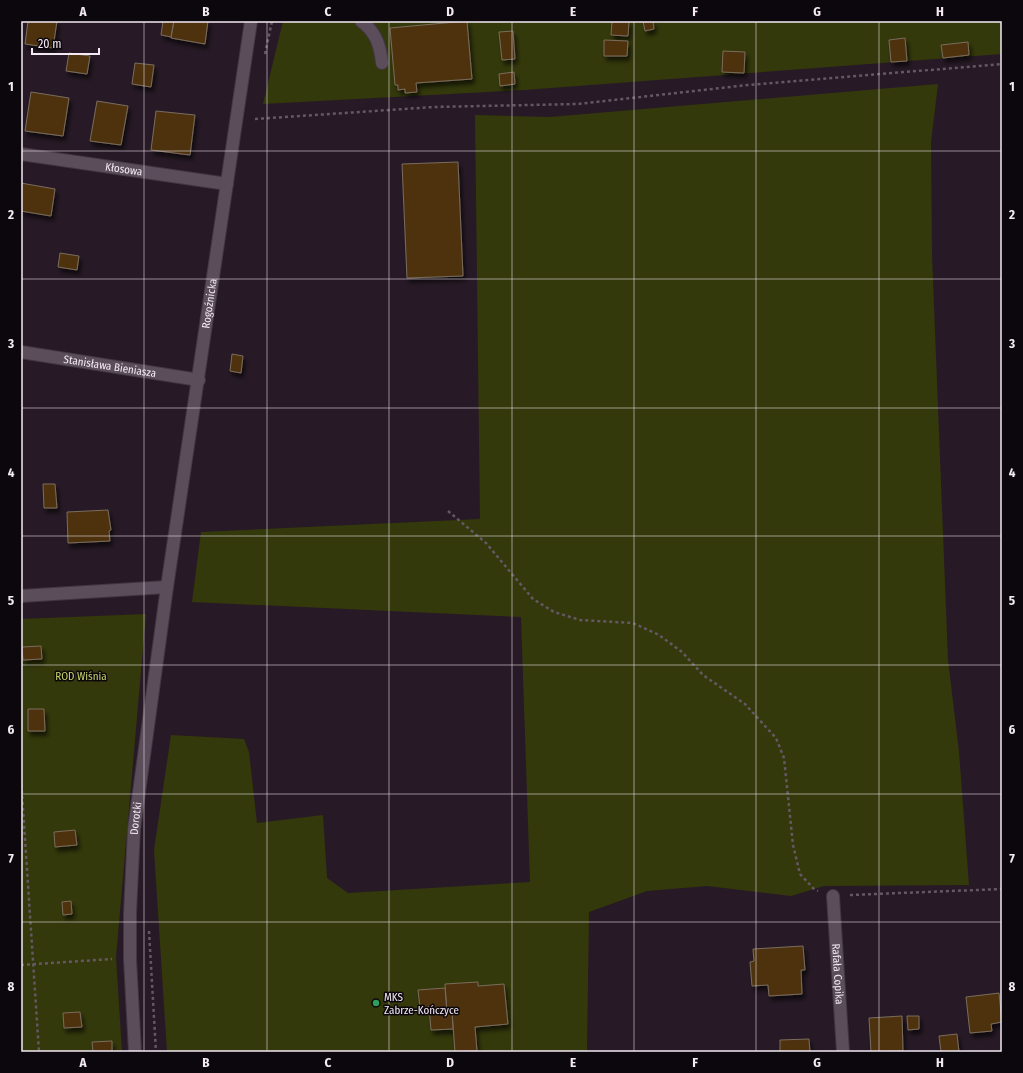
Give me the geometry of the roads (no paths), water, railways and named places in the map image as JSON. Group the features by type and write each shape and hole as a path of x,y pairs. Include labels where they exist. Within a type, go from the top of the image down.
{"street":[{"name":"Rogoźnicka","path":"167,587 199,380 251,21"},
{"path":"361,21 370,28 377,39 382,63"},
{"name":"Kłosowa","path":"21,154 227,184"},
{"name":"Stanisława Bieniasza","path":"21,352 199,380"},
{"path":"21,596 167,587"},
{"name":"Dorotki","path":"135,1052 130,959 130,913 134,829 167,587"},
{"name":"Rafała Copika","path":"833,896 843,1052"}],"place":[{"name":"MKS Zabrze-Kończyce","path":"376,1003"}],"park label":[{"name":"ROD Wiśnia","path":"81,676"}]}
